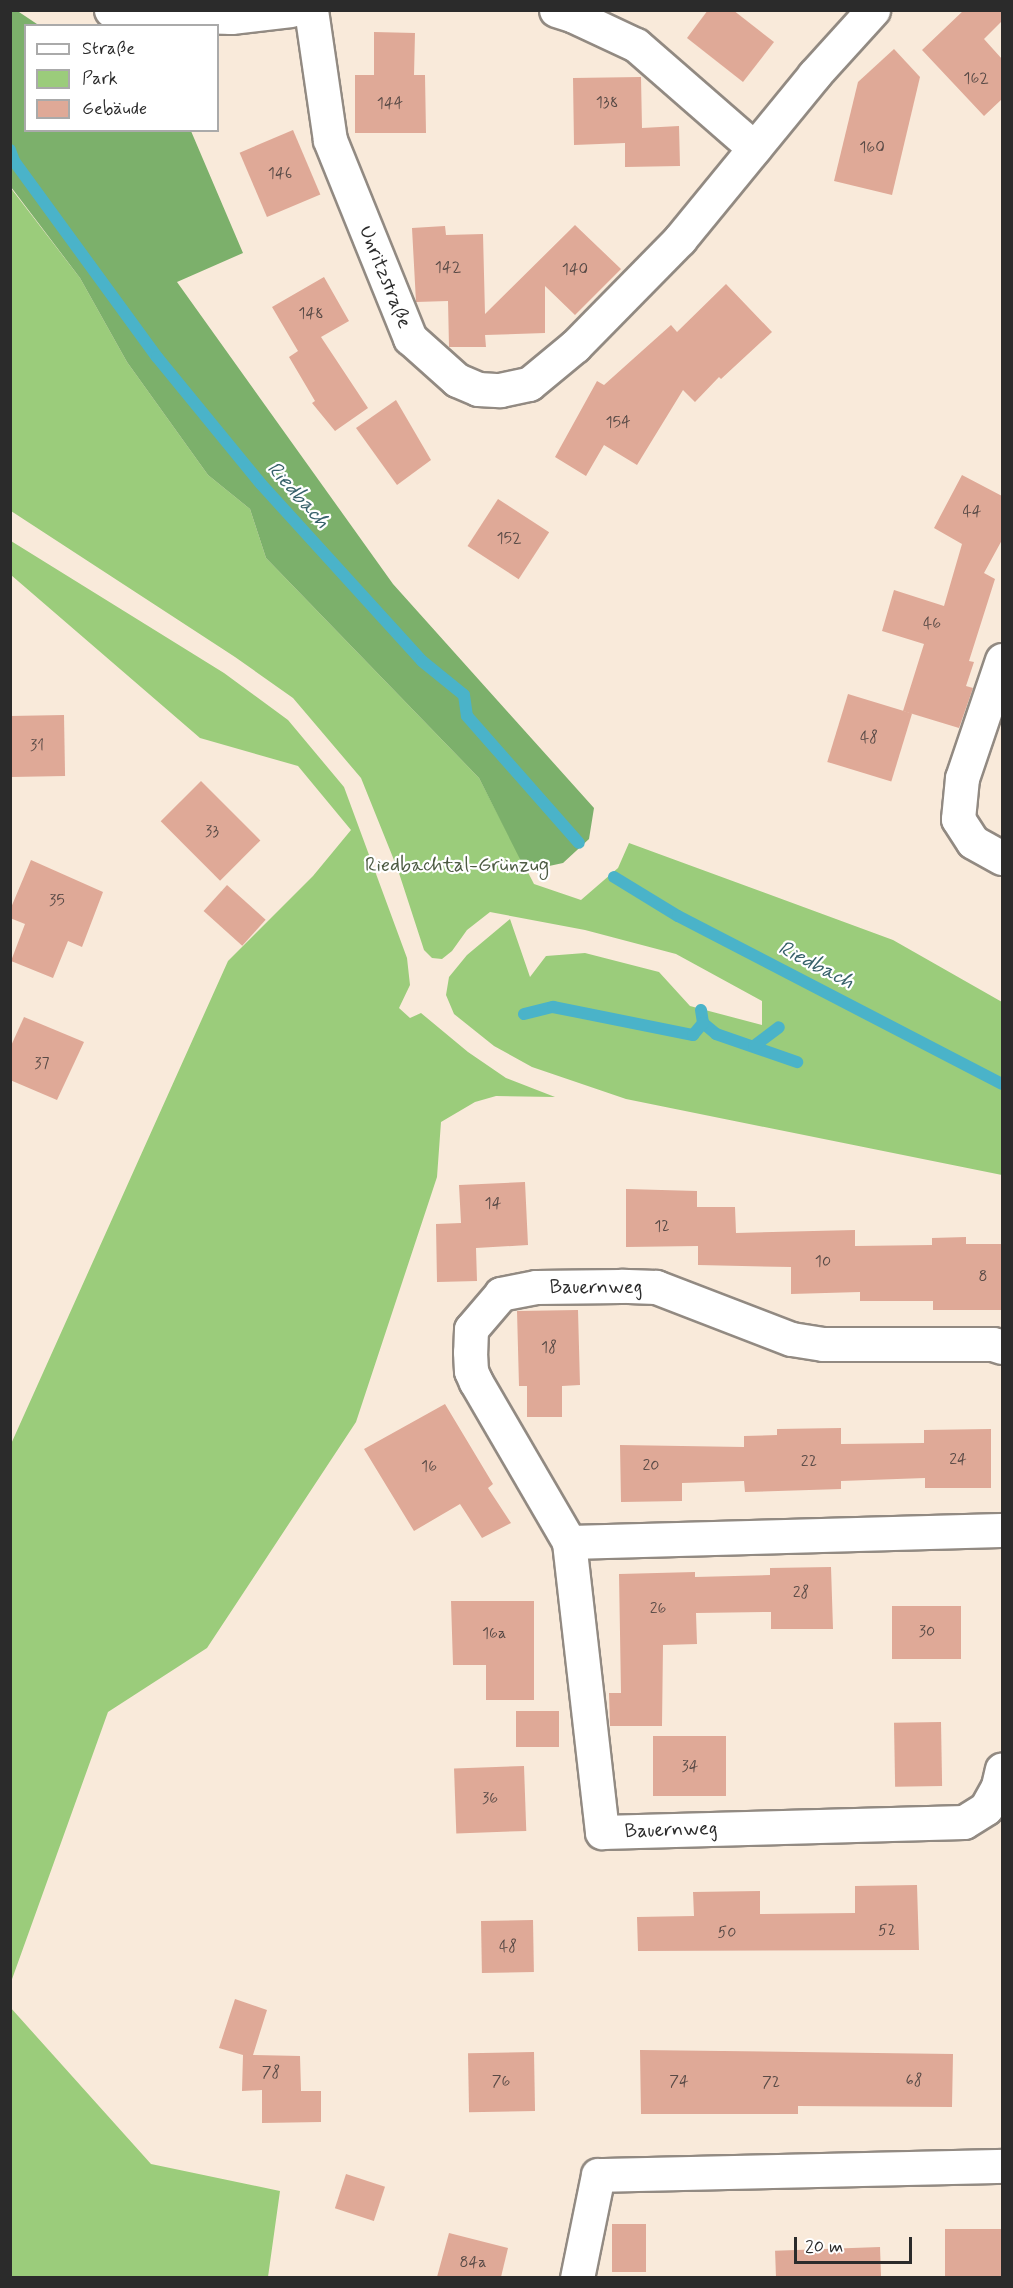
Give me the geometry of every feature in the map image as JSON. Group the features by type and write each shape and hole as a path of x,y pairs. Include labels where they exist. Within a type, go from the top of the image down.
{"street":[{"path":"111,10 129,14 231,17 291,10"},
{"name":"Unritzstraße","path":"311,10 330,140 410,338 457,380 478,389 500,390 529,384 575,346 680,239 814,75 873,10"},
{"path":"556,10 636,45 754,148"},
{"path":"1002,660 962,778 958,819 973,842 1002,858"},
{"name":"Bauernweg","path":"1002,1347 993,1344 823,1344 791,1339 656,1287 536,1287 501,1294 471,1329 471,1371 568,1542 602,1832 964,1822 987,1808 998,1786 1002,1769"},
{"path":"568,1542 1002,1530"},
{"path":"577,2277 598,2175 1002,2166"}],"green space":[{"path":"16,10 37,24 24,24 24,132 191,132 243,253 177,282 393,584 594,808 589,839 563,863 526,871 479,778 266,558 250,509 208,475 127,362 80,278 11,187 10,11"},
{"name":"Riedbachtal-Grünzug","path":"10,187 80,278 127,362 208,475 250,509 266,558 479,778 534,884 581,900 618,868 629,843 893,940 1002,1002 1002,1175 626,1099 532,1067 494,1046 454,1014 446,995 449,977 467,955 510,919 530,977 546,956 585,953 659,972 690,1006 762,1025 762,1001 676,954 585,930 490,912 467,930 452,951 442,959 432,958 424,950 398,870 361,778 293,698 235,657 11,511"},
{"path":"11,541 224,673 288,720 344,787 407,958 410,985 399,1008 410,1018 421,1013 468,1052 506,1078 555,1097 496,1096 475,1102 441,1122 437,1177 356,1422 207,1648 108,1712 11,1982 11,1444 228,961 313,876 351,830 298,766 200,738 11,575"},
{"path":"10,2007 151,2164 280,2191 268,2277 11,2277"}],"building":[{"path":"708,10 733,10 774,42 743,82 687,38"},
{"path":"964,10 1002,10 1002,21 984,39 1002,59 1002,99 984,116 922,50"},
{"path":"374,32 415,33 414,75 425,75 426,133 355,133 355,75 374,75"},
{"path":"894,49 920,77 892,195 834,181 858,82"},
{"path":"641,77 642,128 679,126 680,166 625,167 625,143 574,145 573,78"},
{"path":"293,130 320,194 267,217 240,153"},
{"path":"575,225 621,269 575,315 545,286 545,333 485,335 486,347 449,347 448,301 416,302 412,228 445,226 446,235 483,234 485,314"},
{"path":"324,277 349,321 321,337 368,408 335,431 312,403 315,401 289,357 298,351 272,307"},
{"path":"726,284 772,332 721,379 719,377 695,402 683,390 637,465 604,445 586,476 555,457 597,381 604,385 671,325 677,332"},
{"path":"396,400 431,460 397,485 356,428"},
{"path":"962,475 1002,496 1002,540 984,573 995,579 969,661 974,662 966,686 973,688 959,728 903,711 924,644 882,631 894,590 944,606 962,544 934,528"},
{"path":"498,499 549,532 519,579 468,546"},
{"path":"848,694 912,714 891,781 827,762"},
{"path":"64,715 65,776 11,777 10,716"},
{"path":"201,781 260,840 220,881 161,821"},
{"path":"31,860 103,892 82,947 68,941 53,978 11,961 25,924 10,918 10,910"},
{"path":"227,885 266,920 242,946 204,911"},
{"path":"24,1017 84,1042 57,1100 10,1080 10,1048"},
{"path":"525,1182 528,1245 476,1248 477,1281 437,1282 436,1224 461,1223 459,1185"},
{"path":"626,1189 697,1191 697,1207 735,1207 736,1233 855,1230 855,1246 932,1245 932,1238 966,1237 966,1244 1002,1244 1002,1310 933,1310 933,1301 860,1301 860,1292 791,1294 791,1267 698,1265 698,1246 626,1247"},
{"path":"578,1310 580,1385 562,1386 562,1417 527,1417 527,1386 519,1386 517,1311"},
{"path":"445,1404 493,1484 488,1488 511,1523 482,1538 460,1504 414,1531 364,1449"},
{"path":"841,1428 841,1444 924,1443 924,1430 991,1429 991,1488 925,1488 925,1478 841,1481 841,1489 745,1492 744,1481 682,1483 682,1501 621,1502 620,1445 744,1447 744,1436 777,1435 777,1429"},
{"path":"831,1567 833,1629 771,1629 771,1612 696,1613 697,1644 663,1645 662,1726 610,1726 609,1693 621,1693 619,1574 695,1572 695,1577 770,1575 770,1568"},
{"path":"451,1601 534,1601 534,1700 486,1700 486,1665 453,1665"},
{"path":"892,1606 961,1606 961,1659 892,1659"},
{"path":"516,1711 559,1711 559,1747 516,1747"},
{"path":"941,1722 942,1786 895,1787 894,1723"},
{"path":"653,1736 726,1736 726,1796 653,1796"},
{"path":"524,1766 526,1831 456,1833 454,1768"},
{"path":"917,1885 919,1950 638,1951 637,1917 694,1916 693,1892 760,1891 760,1914 855,1913 855,1886"},
{"path":"533,1920 534,1972 482,1973 481,1921"},
{"path":"235,1999 267,2010 253,2055 300,2056 301,2091 321,2091 321,2122 262,2123 262,2090 242,2091 243,2055 219,2048"},
{"path":"640,2050 953,2054 952,2107 798,2106 798,2114 641,2114"},
{"path":"534,2052 535,2111 469,2112 468,2053"},
{"path":"346,2174 385,2187 374,2221 335,2208"},
{"path":"612,2224 646,2224 646,2272 612,2272"},
{"path":"945,2229 1002,2229 1002,2277 945,2277"},
{"path":"449,2233 508,2248 501,2277 437,2277"},
{"path":"880,2247 881,2277 776,2278 775,2251"}],"waterway":[{"name":"Riedbach","path":"10,150 14,161 157,357 261,484 422,661 464,695 467,716 579,843"},
{"name":"Riedbach","path":"614,877 678,916 1002,1084"},
{"path":"524,1014 553,1007 693,1035 703,1023"},
{"path":"701,1010 703,1023 716,1034 797,1062"},
{"path":"754,1046 779,1027"}]}
